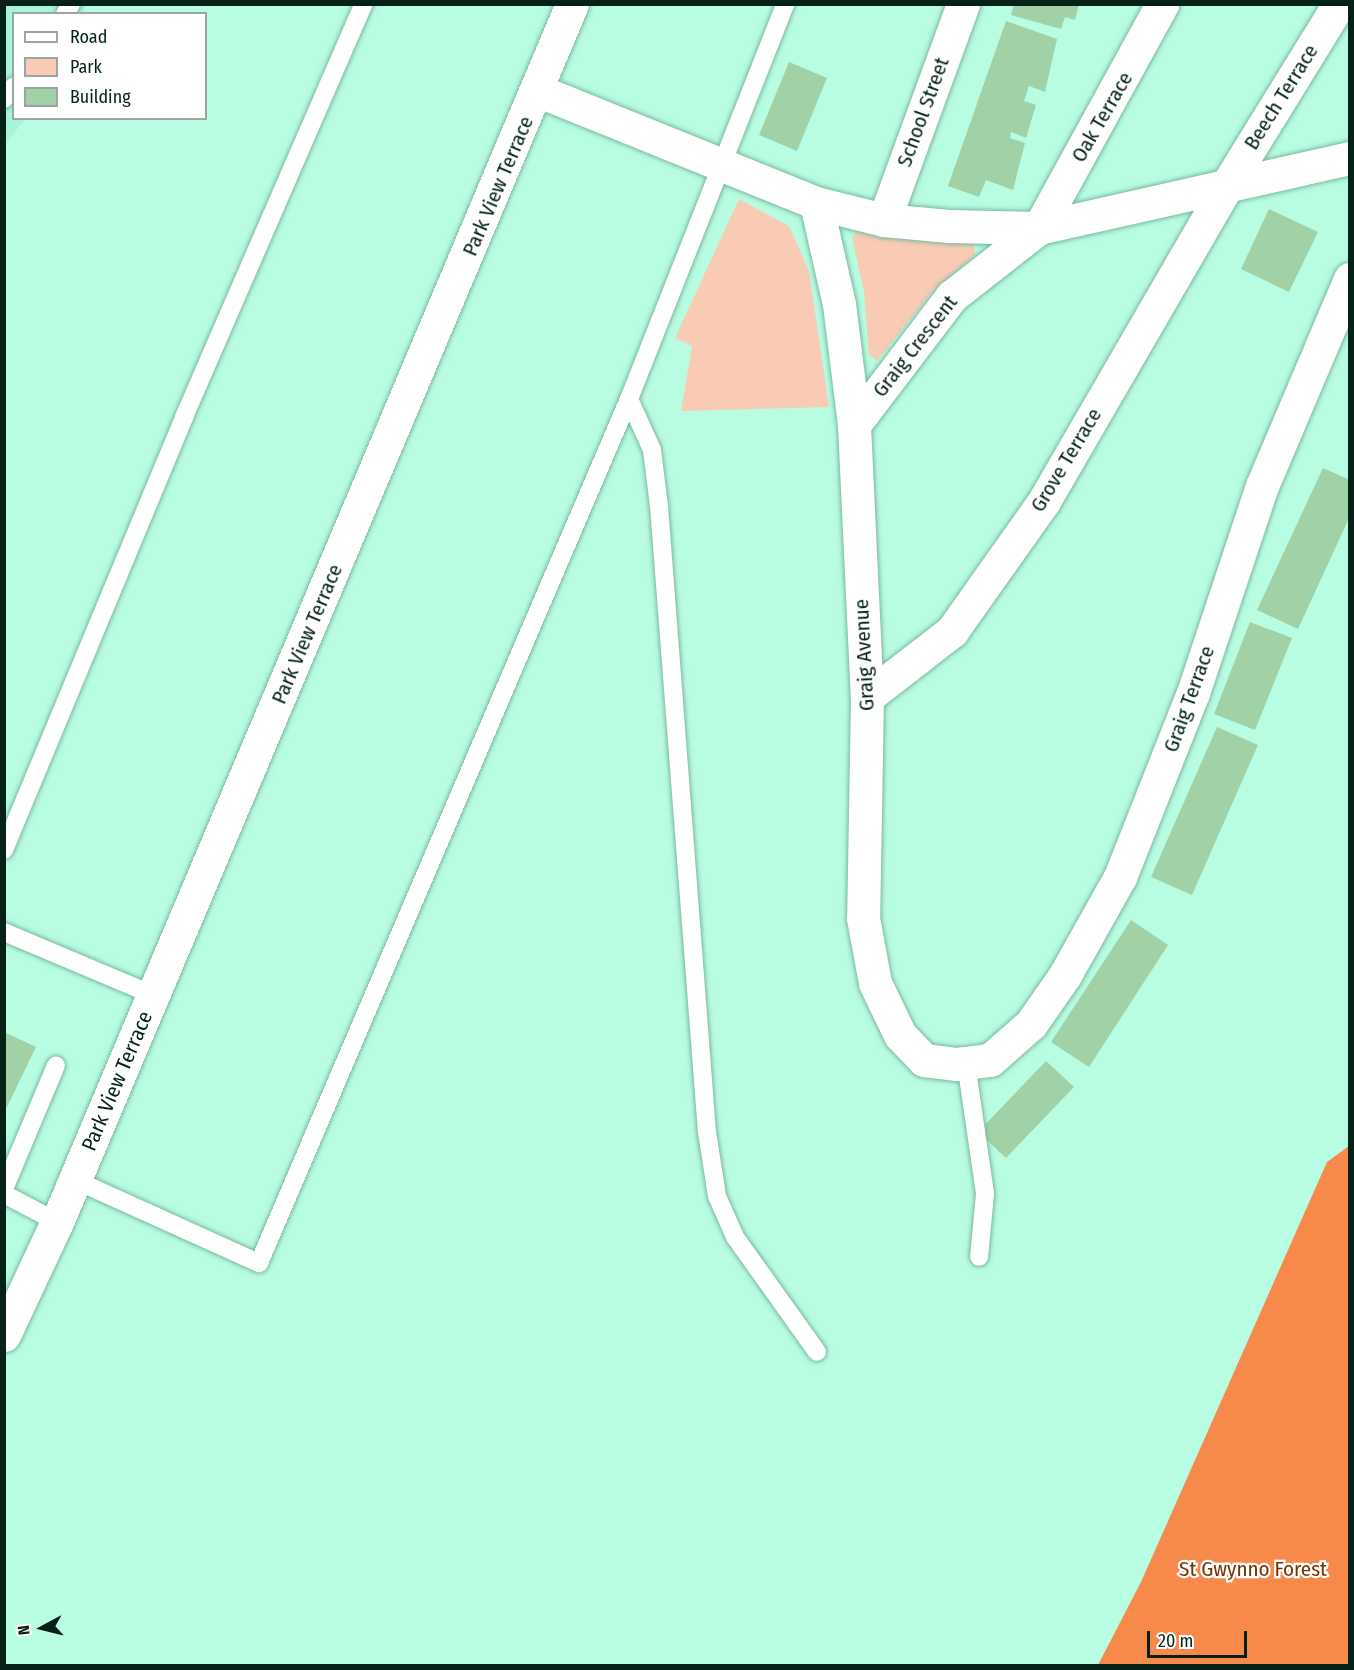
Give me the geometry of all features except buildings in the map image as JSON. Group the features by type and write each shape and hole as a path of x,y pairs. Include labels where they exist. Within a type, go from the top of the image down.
{"street":[{"name":"Park View Terrace","path":"4,1335 40,1261 75,1180 539,91 572,4"},
{"name":"School Street","path":"884,220 963,4"},
{"name":"Oak Terrace","path":"1039,228 1162,4"},
{"name":"Beech Terrace","path":"1224,189 1339,4"},
{"path":"539,91 722,163 816,203 884,220 1039,228 1224,189 1350,158"},
{"name":"Grove Terrace","path":"867,697 952,631 1031,519 1224,189"},
{"name":"Graig Avenue","path":"816,203 839,304 854,425 867,697 863,918 875,983 900,1035 924,1060 962,1064"},
{"name":"Graig Crescent","path":"854,425 952,296 1039,228"},
{"name":"Graig Terrace","path":"962,1064 990,1060 1031,1024 1065,975 1120,877 1193,693 1262,486 1350,279"}],"lane":[{"path":"4,850 184,417 364,4"},
{"path":"75,1180 259,1263 629,399 785,4"},
{"path":"629,399 652,450 659,506 707,1132 717,1196 735,1237 817,1352"},
{"path":"4,932 153,995"},
{"path":"962,1064 986,1194 979,1257"},
{"path":"4,1189 56,1065"},
{"path":"4,1194 57,1222"}],"shaded area":[{"path":"5,5 86,5 82,12 12,12 12,120 24,120 5,145"}],"green space":[{"path":"739,199 789,226 809,271 829,407 681,411 692,346 675,338"},
{"path":"857,231 974,242 975,255 933,291 877,361 869,354 864,292 852,238"},
{"name":"St Gwynno Forest","path":"1349,1146 1349,1665 1098,1665 1141,1582 1327,1162"}]}
